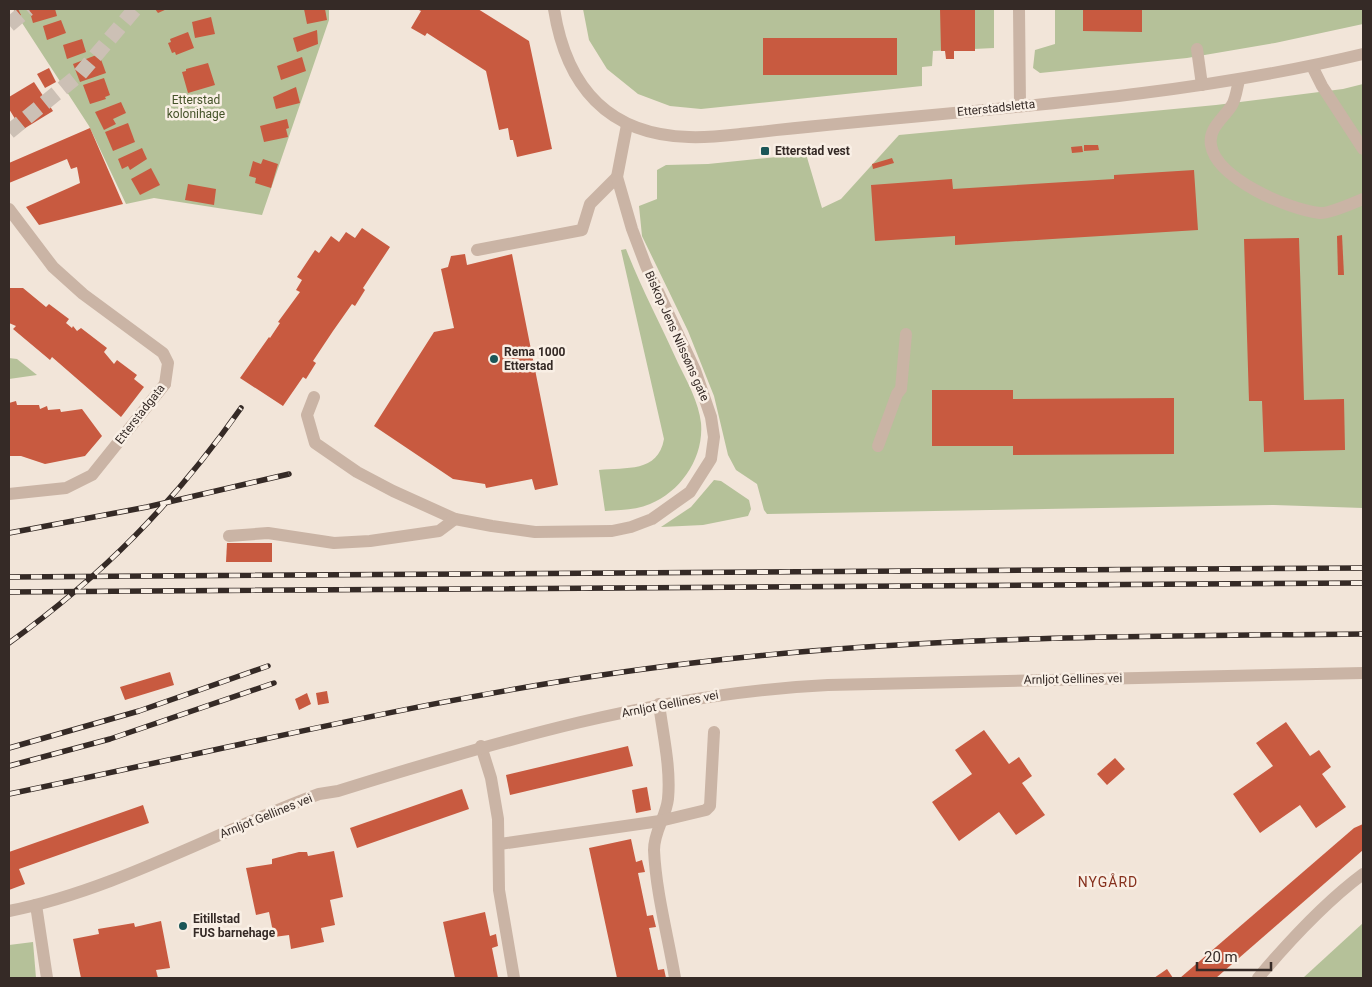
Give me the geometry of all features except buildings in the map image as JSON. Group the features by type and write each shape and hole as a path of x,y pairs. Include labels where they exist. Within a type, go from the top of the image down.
{"street":[{"path":"554,9 564,51 581,85 606,112 627,125"},
{"path":"1018,9 1020,105"},
{"path":"1197,49 1202,85"},
{"name":"Etterstadsletta","path":"627,125 674,136 713,137 1202,85 1312,66 1363,54"},
{"path":"1312,66 1322,86 1363,149"},
{"path":"1239,80 1233,104 1215,127 1211,136 1211,145 1217,159 1226,168 1256,190 1277,202 1321,214 1363,199"},
{"name":"Biskop Jens Nilssøns gate","path":"314,398 307,415 315,443 357,472 392,491 455,519 535,532 574,533 612,531 631,527 652,519 690,492 712,459 714,437 706,398 646,266 632,229 617,177 627,125"},
{"path":"477,250 582,230 590,204 617,177"},
{"name":"Etterstadgata","path":"9,208 53,267 83,294 163,353 168,363 165,384 92,475 66,488 9,494"},
{"path":"878,446 897,394 901,389 906,334"},
{"path":"229,536 268,534 334,543 384,540 439,531 455,519"},
{"name":"Arnljot Gellines vei","path":"9,911 36,905 110,881 312,797 481,746 658,704 753,690 828,685 1363,673"},
{"path":"658,704 666,760 668,796 666,813 660,821 654,849 675,978"},
{"path":"500,844 660,821 706,810 710,806 714,732"},
{"path":"481,746 491,778 498,819 500,844 499,890 514,978"},
{"path":"1258,978 1290,941 1344,888 1363,874"},
{"path":"36,905 47,978"}],"green space":[{"name":"Etterstad kolonihage","path":"13,9 329,9 329,20 262,215 154,198 126,204 89,126"},
{"path":"583,9 994,9 994,48 933,51 932,66 922,67 922,86 701,109 670,106 638,94 607,69 589,40"},
{"path":"1055,9 1363,9 1363,24 1275,43 1187,58 1040,73 1033,68 1035,50 1055,44"},
{"path":"1363,84 1363,508 1274,505 767,514 764,510 757,484 736,470 728,455 714,396 688,331 642,236 639,206 657,199 657,170 666,165 708,164 806,154 822,208 841,199 899,135 1216,105 1343,89"},
{"path":"626,249 692,392 700,415 701,436 699,449 688,472 671,491 645,506 605,511 599,470 630,468 648,463 661,450 664,439 621,250"},
{"path":"9,358 17,359 37,375 9,379"},
{"path":"714,480 721,481 749,500 751,509 748,516 703,525 661,527 691,507"},
{"path":"1363,923 1363,978 1303,978"},
{"path":"33,942 36,978 9,978 9,945"}],"tunnel":[{"path":"9,25 28,9"},
{"path":"9,132 80,74 135,9"}],"railway":[{"path":"9,643 75,591 135,536 190,475 241,408"},
{"path":"9,533 147,507 289,474"},
{"path":"9,577 1363,568"},
{"path":"9,592 1363,583"},
{"path":"9,794 429,705 599,675 684,664 854,648 1023,639 1363,634"},
{"path":"9,748 139,711 268,666"},
{"path":"9,766 110,739 274,683"}],"place":[{"name":"Etterstad vest","path":"765,151"},
{"name":"Rema 1000 Etterstad","path":"494,359"},
{"name":"Eitillstad FUS barnehage","path":"183,926"}],"district":[{"name":"NYGÅRD","path":"1108,882"}]}
